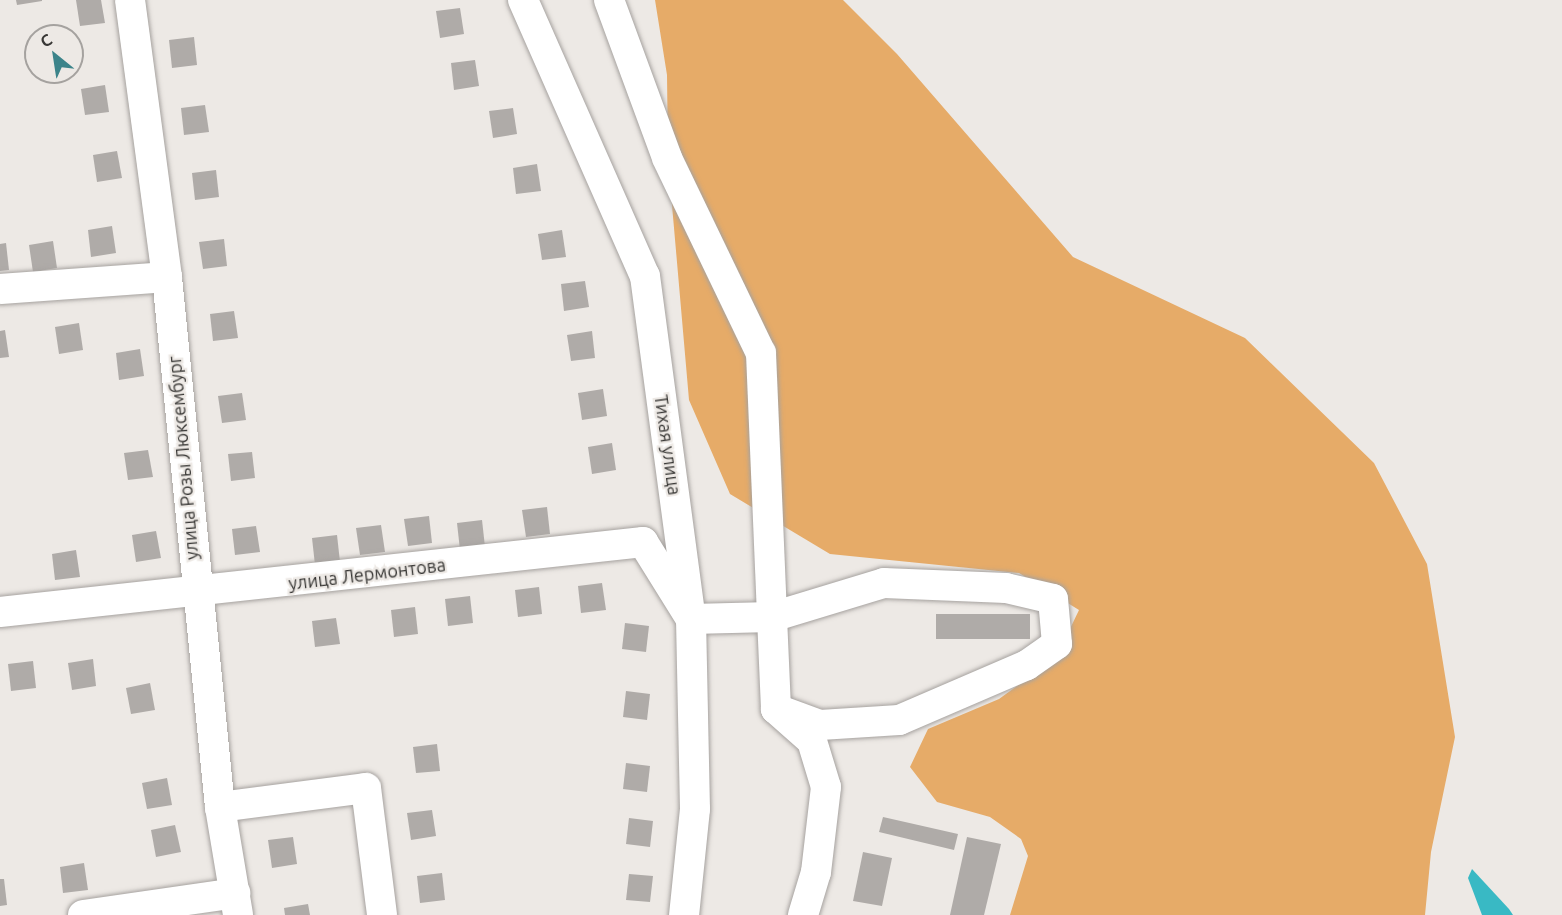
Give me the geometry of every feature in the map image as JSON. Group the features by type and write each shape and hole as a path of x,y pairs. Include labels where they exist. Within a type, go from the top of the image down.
{"street":[{"name":"улица Розы Люксембург","path":"130,0 167,277 195,594 220,807 237,904"},
{"name":"Тихая улица","path":"523,0 645,276 692,618 695,809 684,915"},
{"path":"609,0 667,158 761,353 776,709 812,741 826,787 816,872 803,915"},
{"path":"0,289 167,277"},
{"name":"улица Лермонтова","path":"0,612 195,594 643,542 692,618"},
{"path":"692,618 772,617 884,584 1006,588 1053,599 1057,644 1027,665 899,720 820,725 776,709"},
{"path":"220,807 366,788 382,915"},
{"path":"83,915 237,904"}],"shaded area":[{"path":"655,0 843,0 897,54 1073,257 1245,338 1374,463 1427,564 1455,737 1431,852 1425,915 1010,915 1028,856 1021,839 990,817 937,802 910,767 928,729 999,699 1056,658 1079,610 1019,573 830,554 730,494 689,400 668,159 667,75"}],"water":[{"path":"1472,869 1513,915 1482,915 1468,878"}],"building":[{"path":"16,0 42,0 42,1 17,5"},
{"path":"76,0 101,0 105,23 80,24"},
{"path":"460,8 464,34 440,38 436,11"},
{"path":"194,37 197,65 172,68 169,40"},
{"path":"475,60 479,86 454,90 451,63"},
{"path":"105,85 109,112 85,115 81,89"},
{"path":"205,105 209,132 184,135 181,108"},
{"path":"513,108 517,134 493,138 489,111"},
{"path":"117,151 122,178 97,182 93,155"},
{"path":"537,164 541,191 516,194 513,168"},
{"path":"216,170 219,197 195,200 192,173"},
{"path":"112,226 116,253 91,257 88,230"},
{"path":"562,230 566,257 542,260 538,234"},
{"path":"224,239 227,266 203,269 199,242"},
{"path":"53,241 57,268 33,272 29,245"},
{"path":"6,243 9,270 0,271 0,244"},
{"path":"585,281 589,307 564,311 561,284"},
{"path":"234,311 238,338 213,341 210,314"},
{"path":"79,323 83,350 59,354 55,327"},
{"path":"5,330 9,357 0,358 0,331"},
{"path":"592,331 595,358 571,361 567,335"},
{"path":"140,349 144,376 119,380 116,353"},
{"path":"603,389 607,416 582,420 578,393"},
{"path":"242,393 246,420 222,423 218,396"},
{"path":"612,443 616,470 592,474 588,447"},
{"path":"148,450 153,477 128,480 124,453"},
{"path":"252,452 255,478 231,481 228,454"},
{"path":"547,507 550,534 526,537 522,510"},
{"path":"429,516 432,543 408,546 404,519"},
{"path":"482,520 485,547 460,550 457,523"},
{"path":"381,525 385,552 360,555 356,528"},
{"path":"256,526 260,552 235,555 232,529"},
{"path":"156,531 161,558 136,562 132,535"},
{"path":"337,535 340,562 315,565 312,538"},
{"path":"76,550 80,577 55,580 52,554"},
{"path":"602,583 606,610 581,613 578,586"},
{"path":"539,587 542,614 518,617 515,590"},
{"path":"470,596 473,623 448,626 445,599"},
{"path":"415,607 418,634 394,637 391,610"},
{"path":"936,614 1030,614 1030,639 936,639"},
{"path":"336,618 340,644 315,647 312,621"},
{"path":"625,623 649,626 646,652 622,649"},
{"path":"93,659 96,686 72,690 68,663"},
{"path":"33,661 36,688 11,691 8,664"},
{"path":"150,683 155,710 131,714 126,688"},
{"path":"626,691 650,694 647,720 623,717"},
{"path":"437,744 440,771 416,773 413,747"},
{"path":"626,763 650,766 647,792 623,789"},
{"path":"167,778 172,805 147,809 142,783"},
{"path":"432,810 436,836 411,840 407,813"},
{"path":"883,817 958,834 954,850 879,832"},
{"path":"629,818 653,821 650,847 626,844"},
{"path":"175,825 181,852 156,857 151,830"},
{"path":"293,837 297,864 272,868 268,840"},
{"path":"967,837 1001,844 984,915 950,915"},
{"path":"863,852 892,858 882,906 853,901"},
{"path":"84,863 88,890 63,893 60,867"},
{"path":"442,873 445,900 420,903 417,876"},
{"path":"629,874 653,876 650,902 626,900"},
{"path":"0,879 4,879 7,905 0,906"},
{"path":"308,904 310,915 285,915 284,908"}]}
